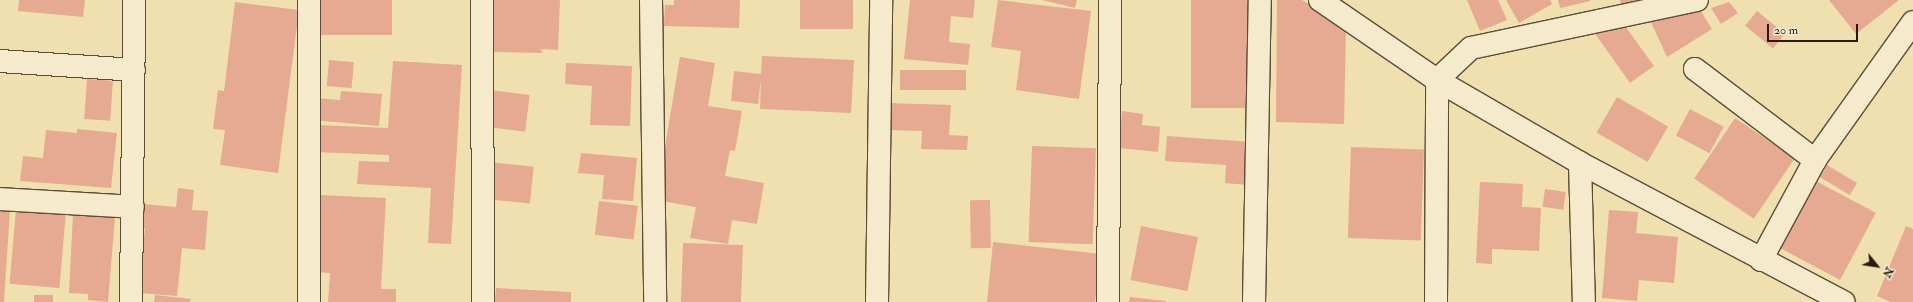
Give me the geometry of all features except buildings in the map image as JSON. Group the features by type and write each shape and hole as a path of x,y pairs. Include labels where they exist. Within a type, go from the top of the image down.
{"street":[{"path":"131,302 134,0"},
{"path":"309,302 310,0"},
{"path":"482,0 483,302"},
{"path":"651,0 654,302"},
{"path":"877,302 882,0"},
{"path":"1108,302 1110,0"},
{"path":"1254,302 1260,0"},
{"path":"1320,0 1437,80 1580,162 1761,260 1844,302"},
{"path":"1436,302 1437,80 1471,48 1697,0"},
{"path":"1761,260 1814,160 1913,22"},
{"path":"0,61 134,70"},
{"path":"1695,69 1814,160"},
{"path":"1580,162 1584,302"},
{"path":"0,199 133,207"}]}
